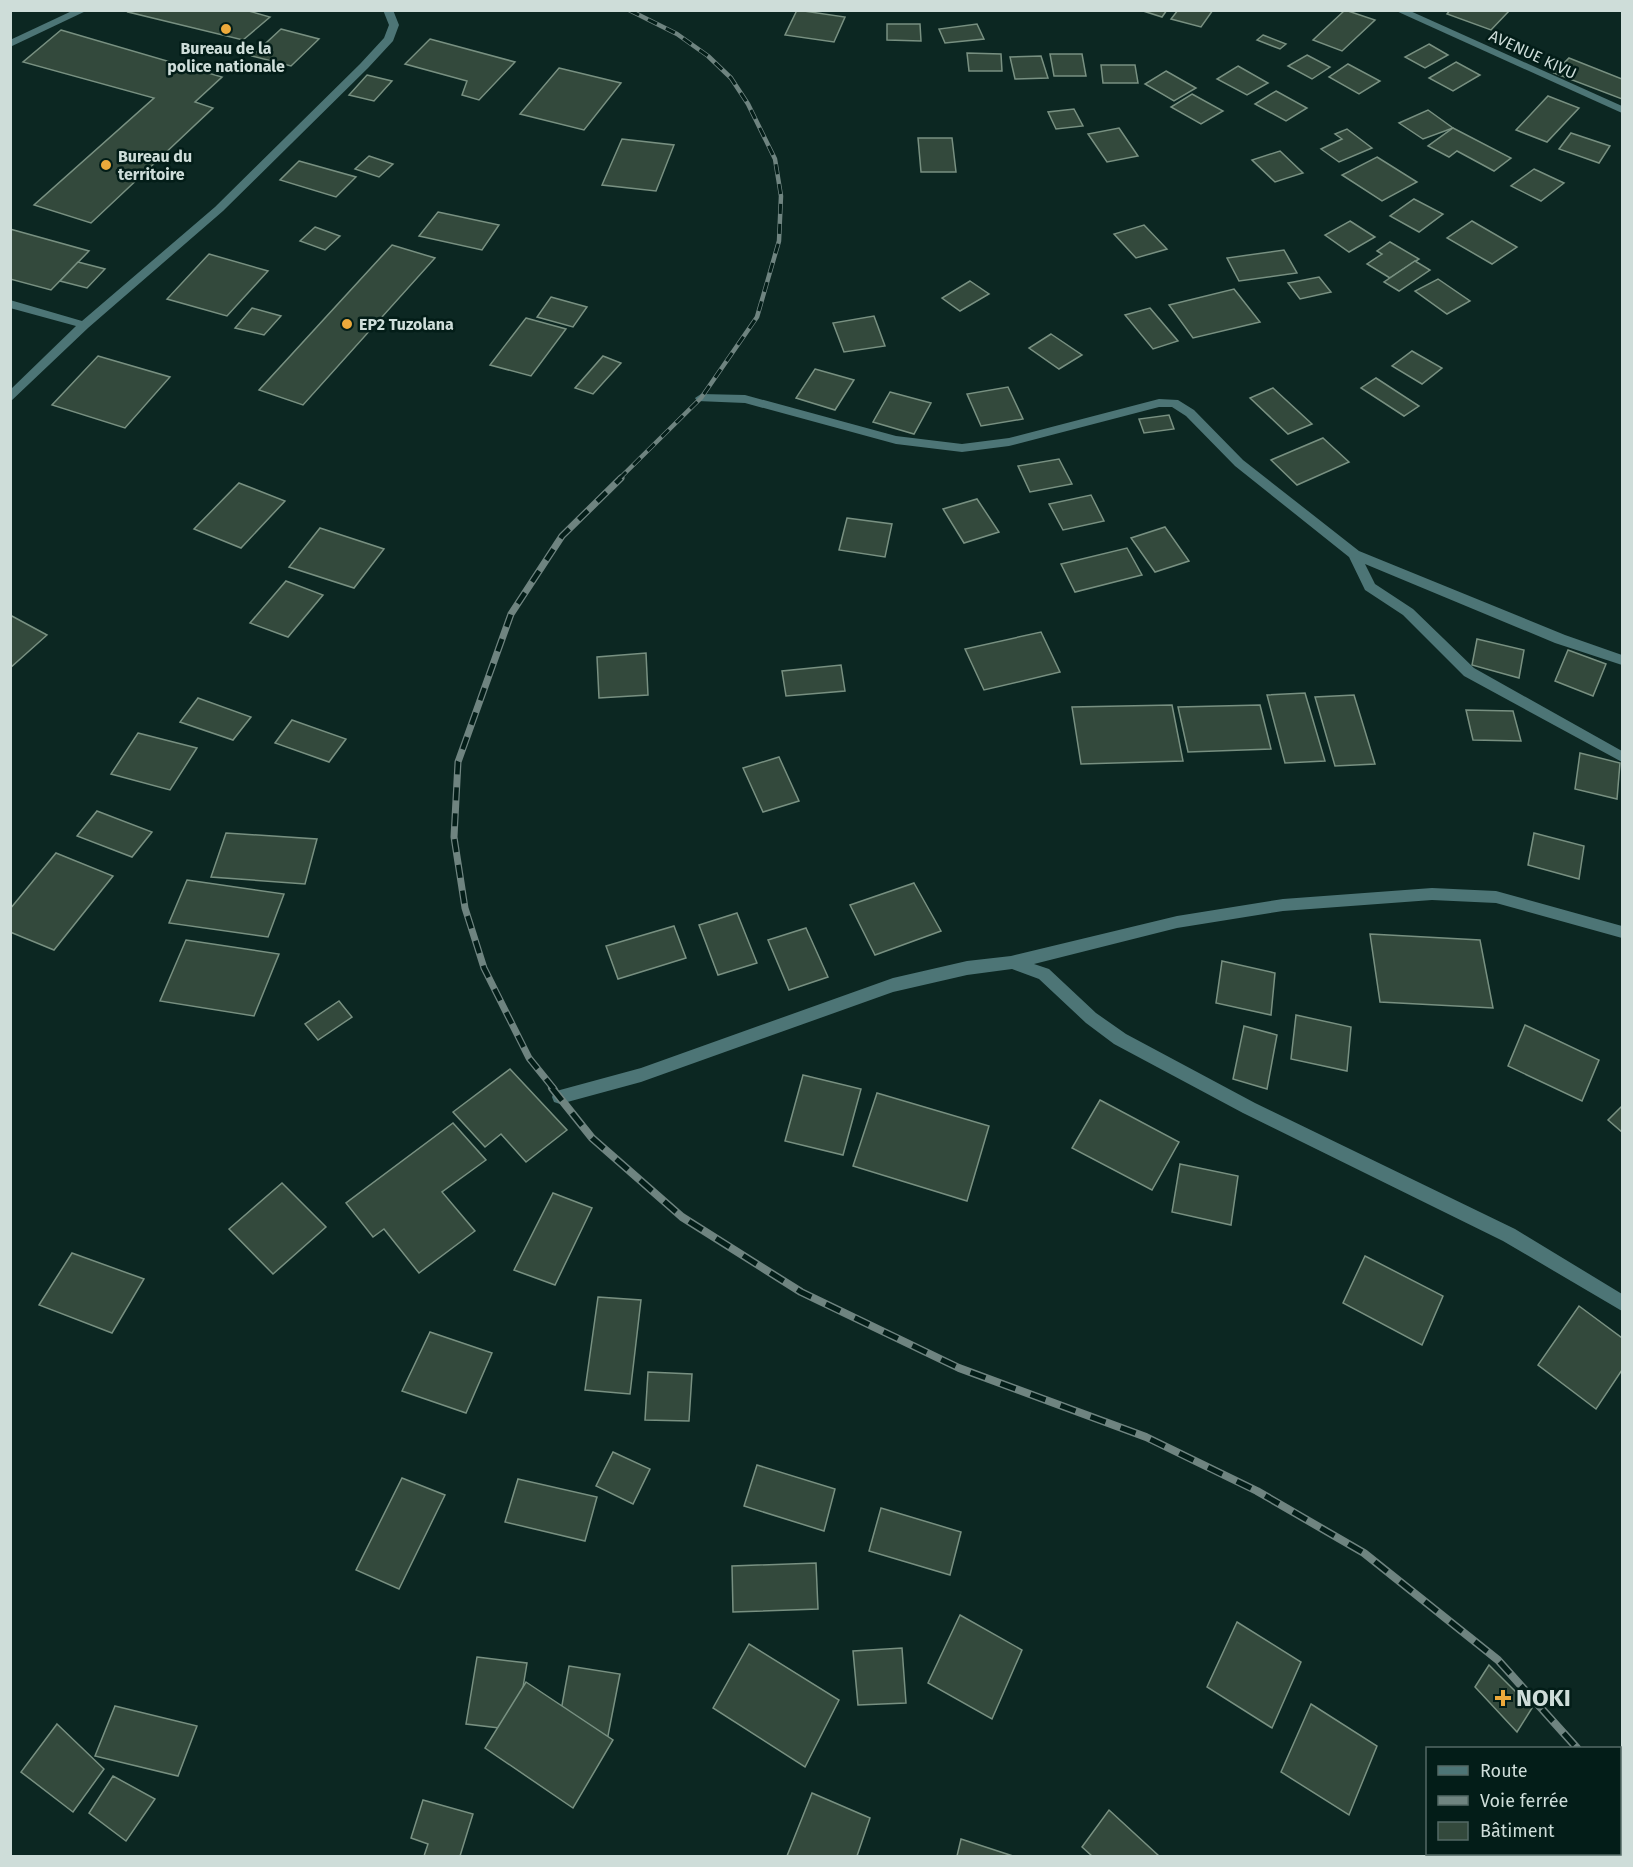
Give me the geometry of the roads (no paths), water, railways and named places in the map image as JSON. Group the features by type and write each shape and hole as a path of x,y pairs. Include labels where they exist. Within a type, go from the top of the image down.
{"street":[{"path":"10,44 83,10"},
{"path":"10,398 84,325 219,209 364,66 389,39 394,25 388,10"},
{"name":"AVENUE KIVU","path":"1399,10 1623,110"},
{"path":"10,304 84,325"},
{"path":"701,398 745,399 896,440 962,448 1009,442 1159,403 1174,403 1203,424 1239,463 1354,554 1560,639 1623,660"},
{"path":"1354,554 1370,587 1408,612 1468,672 1623,757"},
{"path":"560,1097 641,1075 893,985 967,968 1011,963 1177,921 1282,905 1432,894 1496,897 1623,932"},
{"path":"1011,963 1044,974 1091,1018 1120,1039 1249,1108 1509,1235 1623,1303"}],"railway":[{"path":"619,479 701,398 757,317 779,241 781,196 775,159 748,104 731,78 708,56 677,34 629,10"},
{"path":"554,1089 529,1058 484,968 465,908 454,837 458,762 511,614 562,536 621,478"},
{"path":"552,1088 592,1138 682,1217 801,1292 959,1368 1146,1437 1257,1491 1364,1553 1498,1660 1576,1747"}],"place":[{"name":"Bureau de la police nationale","path":"226,29"},
{"name":"Bureau du territoire","path":"106,165"},
{"name":"EP2 Tuzolana","path":"347,324"},
{"name":"NOKI","path":"1503,1698"}]}
